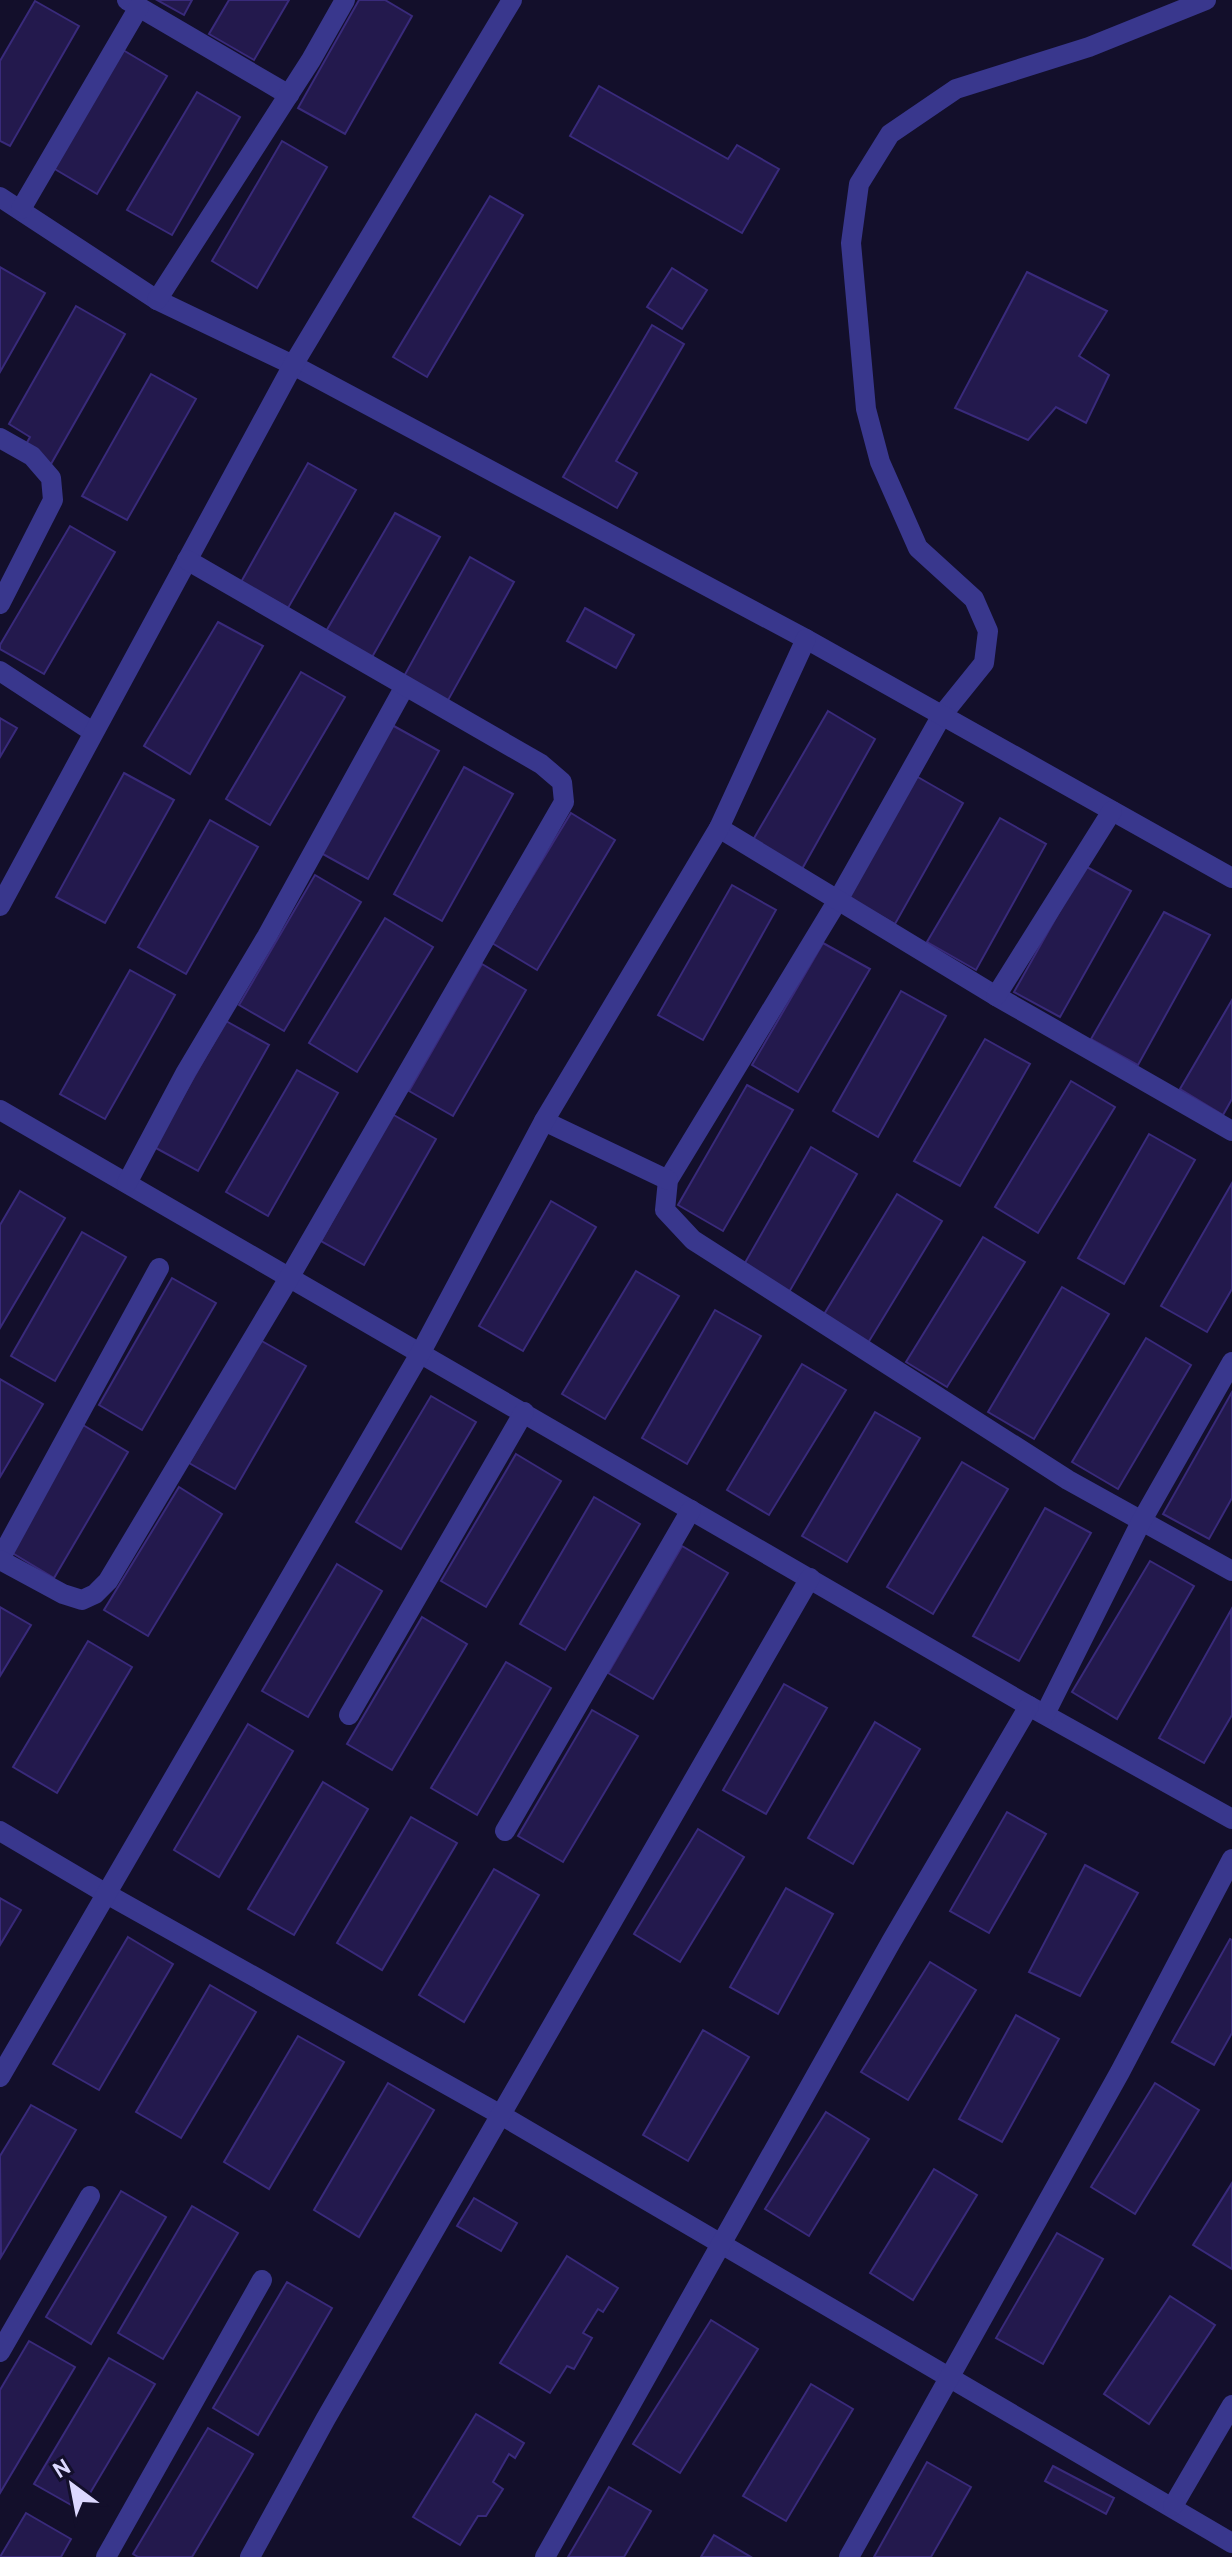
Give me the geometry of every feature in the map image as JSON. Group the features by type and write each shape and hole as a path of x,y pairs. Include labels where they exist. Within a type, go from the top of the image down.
{"lane":[{"path":"157,300 289,95 345,0"},
{"path":"0,906 293,365 512,0"},
{"path":"1206,0 1089,47 956,89 890,134 859,184 851,243 866,409 880,462 918,548 974,599 988,631 984,663 942,715 838,900 668,1180 665,1210 693,1240 1068,1480 1232,1571"},
{"path":"21,209 133,4 289,95"},
{"path":"0,197 157,300 293,365 806,639 1232,878"},
{"path":"0,438 32,456 51,478 53,500 0,604"},
{"path":"159,1268 0,1560 63,1594 82,1600 95,1594 108,1581 289,1278 564,802 562,782 541,764 187,560"},
{"path":"0,2077 421,1352 544,1121 719,828 806,639"},
{"path":"0,671 93,732"},
{"path":"127,1183 186,1072 267,936 405,686"},
{"path":"996,996 1112,811"},
{"path":"719,828 996,996 1232,1131"},
{"path":"0,1110 1037,1710 1232,1819"},
{"path":"544,1121 668,1180"},
{"path":"545,2557 720,2245 1037,1710 1232,1362"},
{"path":"349,1715 524,1412"},
{"path":"505,1831 691,1510"},
{"path":"250,2557 325,2420 810,1578"},
{"path":"0,1831 501,2115 1232,2543"},
{"path":"849,2557 1120,2072 1232,1859"},
{"path":"0,2352 90,2196"},
{"path":"106,2557 262,2280"},
{"path":"1173,2506 1232,2405"}],"building":[{"path":"157,0 192,0 184,15"},
{"path":"229,0 289,0 254,60 209,34"},
{"path":"359,0 385,0 412,16 345,134 298,108"},
{"path":"35,1 79,26 10,146 0,141 0,61"},
{"path":"123,50 167,76 97,194 53,168"},
{"path":"599,86 728,159 737,145 779,169 742,233 570,136"},
{"path":"197,92 240,117 172,235 127,210"},
{"path":"282,141 327,167 257,288 212,261"},
{"path":"490,196 523,215 427,377 393,357"},
{"path":"0,267 45,293 0,372"},
{"path":"672,268 707,290 682,329 647,307"},
{"path":"1027,272 1107,311 1079,356 1109,375 1086,423 1056,407 1028,440 955,408"},
{"path":"76,306 125,334 51,464 24,448 30,437 9,424"},
{"path":"652,325 684,344 616,461 637,473 617,508 563,477"},
{"path":"151,374 196,399 127,520 82,496"},
{"path":"308,463 356,490 288,608 241,582"},
{"path":"395,513 440,537 371,659 325,633"},
{"path":"70,526 115,552 44,674 0,649 0,645"},
{"path":"470,557 514,582 447,702 403,678"},
{"path":"585,608 634,635 616,668 567,641"},
{"path":"218,622 263,646 190,774 144,746"},
{"path":"301,672 345,697 270,825 226,799"},
{"path":"828,711 875,739 802,869 753,840"},
{"path":"0,718 17,728 0,757"},
{"path":"392,725 439,751 368,879 321,853"},
{"path":"464,767 513,794 442,921 394,894"},
{"path":"124,773 174,800 105,923 56,897"},
{"path":"916,776 963,803 895,924 847,897"},
{"path":"571,813 615,840 537,970 492,943"},
{"path":"1000,818 1046,844 976,970 927,942"},
{"path":"210,820 258,847 186,974 138,947"},
{"path":"1085,866 1131,891 1060,1017 1014,992"},
{"path":"315,875 361,902 284,1031 239,1005"},
{"path":"732,885 776,910 703,1040 658,1015"},
{"path":"1164,912 1210,935 1138,1065 1091,1039"},
{"path":"385,918 433,947 357,1072 309,1043"},
{"path":"823,943 870,969 798,1092 752,1065"},
{"path":"482,964 526,990 453,1116 409,1091"},
{"path":"130,970 175,995 105,1119 60,1094"},
{"path":"901,991 946,1016 878,1137 833,1111"},
{"path":"1232,1000 1232,1099 1223,1115 1180,1089"},
{"path":"226,1021 269,1045 198,1171 154,1147"},
{"path":"985,1039 1030,1064 960,1186 914,1161"},
{"path":"297,1070 338,1093 268,1216 226,1192"},
{"path":"1071,1081 1115,1107 1038,1233 995,1207"},
{"path":"747,1085 793,1110 723,1231 678,1205"},
{"path":"392,1114 436,1139 364,1265 321,1241"},
{"path":"1149,1134 1195,1160 1124,1284 1078,1258"},
{"path":"811,1147 857,1174 788,1294 742,1268"},
{"path":"1232,1183 1232,1289 1207,1332 1161,1306"},
{"path":"20,1191 65,1218 0,1328 0,1225"},
{"path":"897,1194 942,1221 868,1343 823,1316"},
{"path":"551,1201 596,1227 523,1351 479,1326"},
{"path":"82,1232 126,1257 55,1381 11,1356"},
{"path":"983,1237 1025,1262 947,1387 906,1362"},
{"path":"636,1271 679,1296 605,1419 562,1394"},
{"path":"172,1278 216,1303 142,1430 99,1405"},
{"path":"1062,1287 1109,1314 1034,1439 988,1412"},
{"path":"715,1310 761,1336 687,1464 642,1438"},
{"path":"1146,1338 1191,1365 1118,1489 1072,1462"},
{"path":"260,1340 306,1366 235,1489 189,1463"},
{"path":"802,1364 846,1390 769,1515 727,1490"},
{"path":"0,1379 43,1404 0,1477"},
{"path":"1232,1392 1232,1498 1209,1539 1163,1514"},
{"path":"431,1396 476,1422 401,1549 356,1522"},
{"path":"875,1412 920,1438 847,1562 802,1536"},
{"path":"83,1425 128,1452 54,1578 9,1551"},
{"path":"516,1454 561,1481 486,1607 441,1581"},
{"path":"962,1462 1008,1489 933,1614 887,1587"},
{"path":"179,1487 222,1514 148,1636 104,1610"},
{"path":"594,1497 640,1524 565,1650 520,1624"},
{"path":"1045,1508 1091,1533 1019,1661 973,1636"},
{"path":"682,1546 728,1573 653,1699 608,1673"},
{"path":"1150,1561 1194,1586 1117,1719 1072,1692"},
{"path":"337,1564 382,1591 308,1717 262,1691"},
{"path":"0,1607 31,1625 0,1676"},
{"path":"1231,1610 1232,1715 1204,1763 1159,1738"},
{"path":"422,1617 467,1644 392,1770 347,1744"},
{"path":"88,1641 132,1667 57,1793 13,1767"},
{"path":"506,1662 551,1688 477,1815 431,1788"},
{"path":"784,1684 827,1708 766,1814 723,1790"},
{"path":"592,1710 638,1736 563,1862 518,1836"},
{"path":"875,1722 920,1749 853,1864 808,1838"},
{"path":"248,1724 293,1751 219,1877 174,1850"},
{"path":"323,1782 368,1809 294,1935 248,1909"},
{"path":"1007,1812 1046,1834 989,1933 950,1911"},
{"path":"411,1817 457,1843 382,1970 337,1943"},
{"path":"698,1829 744,1857 680,1962 634,1934"},
{"path":"1085,1865 1138,1893 1080,1996 1029,1972"},
{"path":"494,1869 539,1895 464,2022 419,1995"},
{"path":"786,1888 833,1914 778,2014 730,1987"},
{"path":"0,1898 21,1910 0,1945"},
{"path":"128,1937 173,1964 99,2090 53,2064"},
{"path":"1230,1939 1232,2033 1214,2065 1172,2042"},
{"path":"930,1962 976,1990 908,2100 861,2072"},
{"path":"210,1985 256,2012 181,2138 136,2112"},
{"path":"1016,2015 1059,2039 1002,2142 959,2119"},
{"path":"703,2030 749,2057 688,2161 643,2135"},
{"path":"298,2036 344,2062 269,2189 224,2162"},
{"path":"388,2083 434,2110 359,2237 314,2210"},
{"path":"1155,2083 1199,2110 1135,2214 1091,2187"},
{"path":"31,2105 76,2130 1,2257 0,2156"},
{"path":"826,2112 869,2139 809,2236 765,2209"},
{"path":"934,2169 977,2195 913,2300 870,2273"},
{"path":"1232,2183 1232,2269 1193,2245"},
{"path":"121,2191 166,2217 91,2344 46,2317"},
{"path":"474,2198 517,2223 501,2251 457,2226"},
{"path":"192,2206 238,2233 163,2359 118,2333"},
{"path":"1057,2233 1103,2259 1043,2364 996,2338"},
{"path":"567,2256 618,2288 603,2312 598,2309 583,2333 592,2338 574,2369 567,2366 550,2393 500,2363"},
{"path":"287,2282 332,2308 258,2435 213,2408"},
{"path":"1170,2296 1215,2325 1149,2424 1104,2394"},
{"path":"711,2320 758,2349 680,2473 633,2444"},
{"path":"29,2341 75,2367 0,2493 0,2390"},
{"path":"109,2358 155,2384 80,2510 34,2484"},
{"path":"811,2384 853,2409 786,2521 743,2496"},
{"path":"476,2414 524,2443 515,2458 509,2454 493,2482 503,2489 486,2516 478,2516 460,2545 413,2517"},
{"path":"208,2428 253,2454 192,2557 138,2557 133,2554"},
{"path":"927,2462 971,2487 931,2557 874,2557"},
{"path":"1053,2466 1114,2498 1106,2514 1045,2481"},
{"path":"609,2487 651,2511 624,2557 568,2557"},
{"path":"26,2513 71,2539 61,2557 0,2557"},
{"path":"714,2535 751,2557 701,2557"}]}
